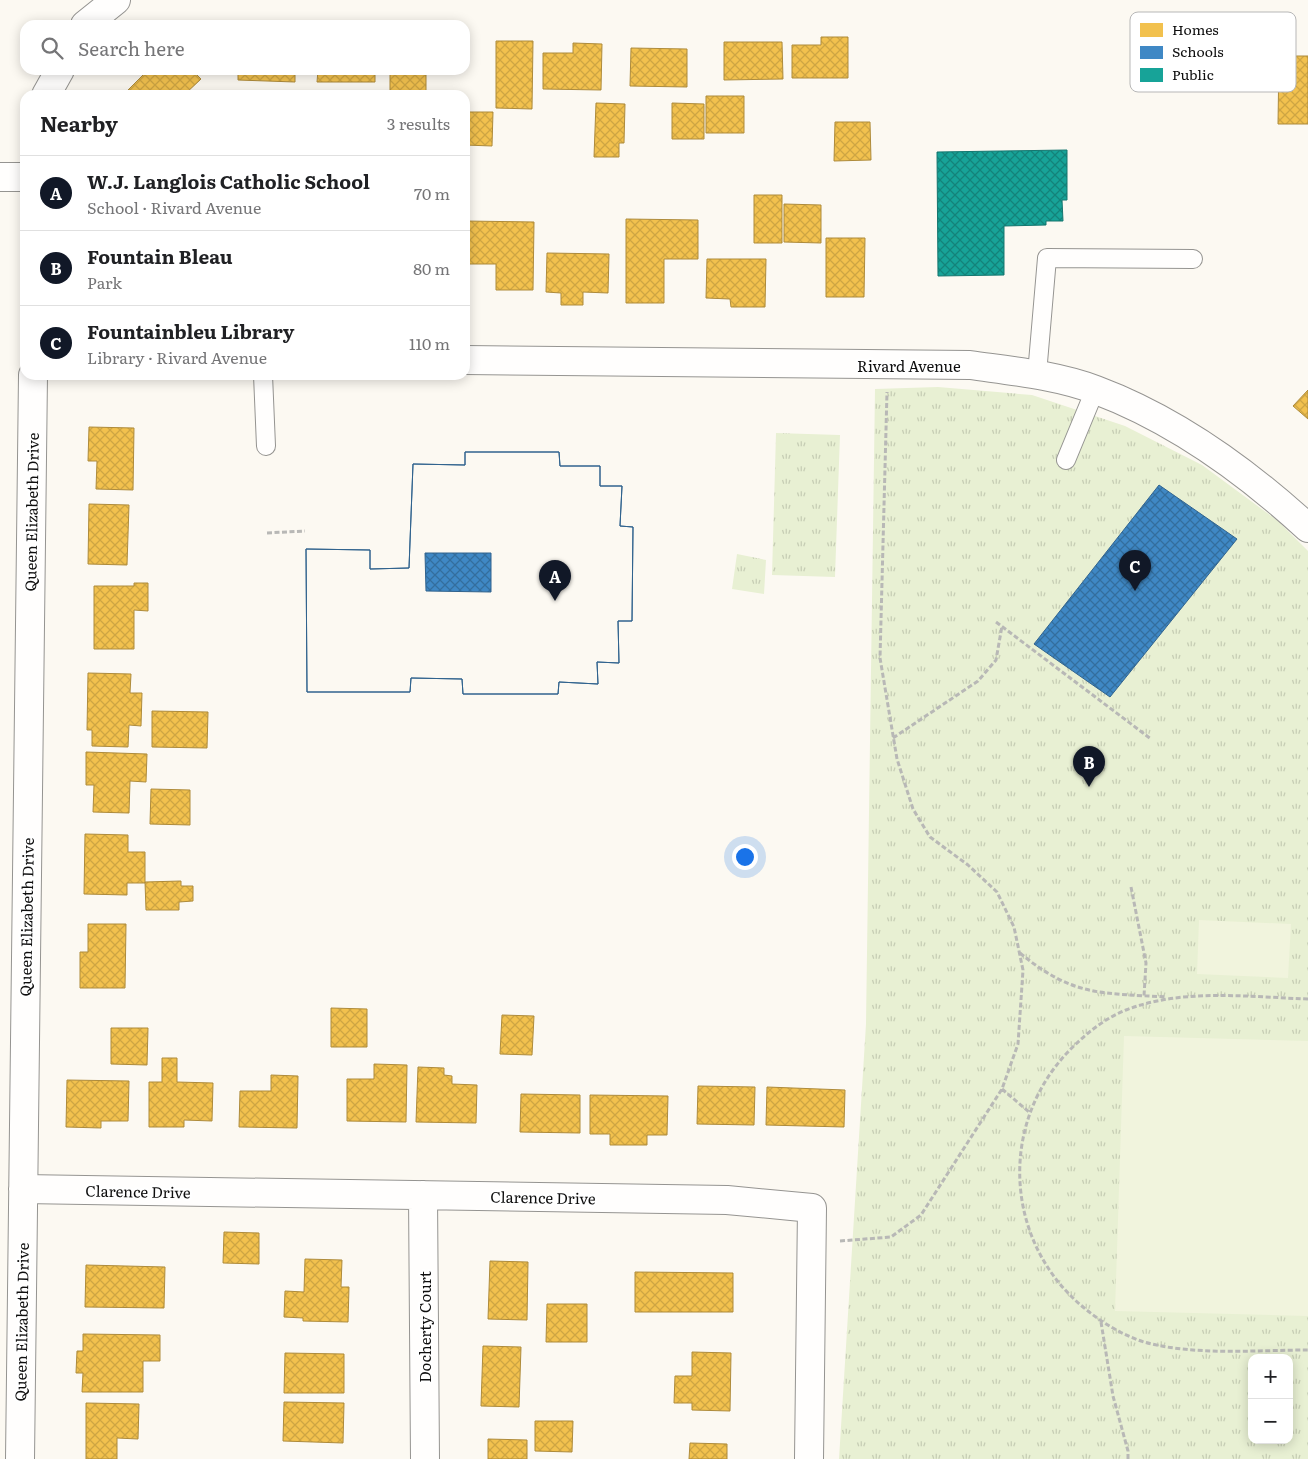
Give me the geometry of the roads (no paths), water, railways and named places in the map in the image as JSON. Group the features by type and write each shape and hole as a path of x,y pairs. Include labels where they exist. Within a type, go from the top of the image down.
{"street":[{"path":"91,20 116,0"},
{"path":"49,90 57,75"},
{"path":"0,177 20,177"},
{"name":"Rivard Avenue","path":"470,360 970,365 1038,374 1095,390 1159,418 1218,454 1308,528"},
{"name":"Queen Elizabeth Drive","path":"20,1459 33,380"},
{"name":"Clarence Drive","path":"23,1189 727,1200 812,1208 809,1459"},
{"name":"Docherty Court","path":"424,1195 425,1459"}],"lane":[{"path":"1038,374 1047,258 1193,259"},
{"path":"264,380 266,446"},
{"path":"1066,460 1095,390"}],"place":[{"name":"Fountainbleu Library","path":"1135,591"},
{"name":"W.J. Langlois Catholic School","path":"555,601"},
{"name":"Fountain Bleau","path":"1089,787"}]}
